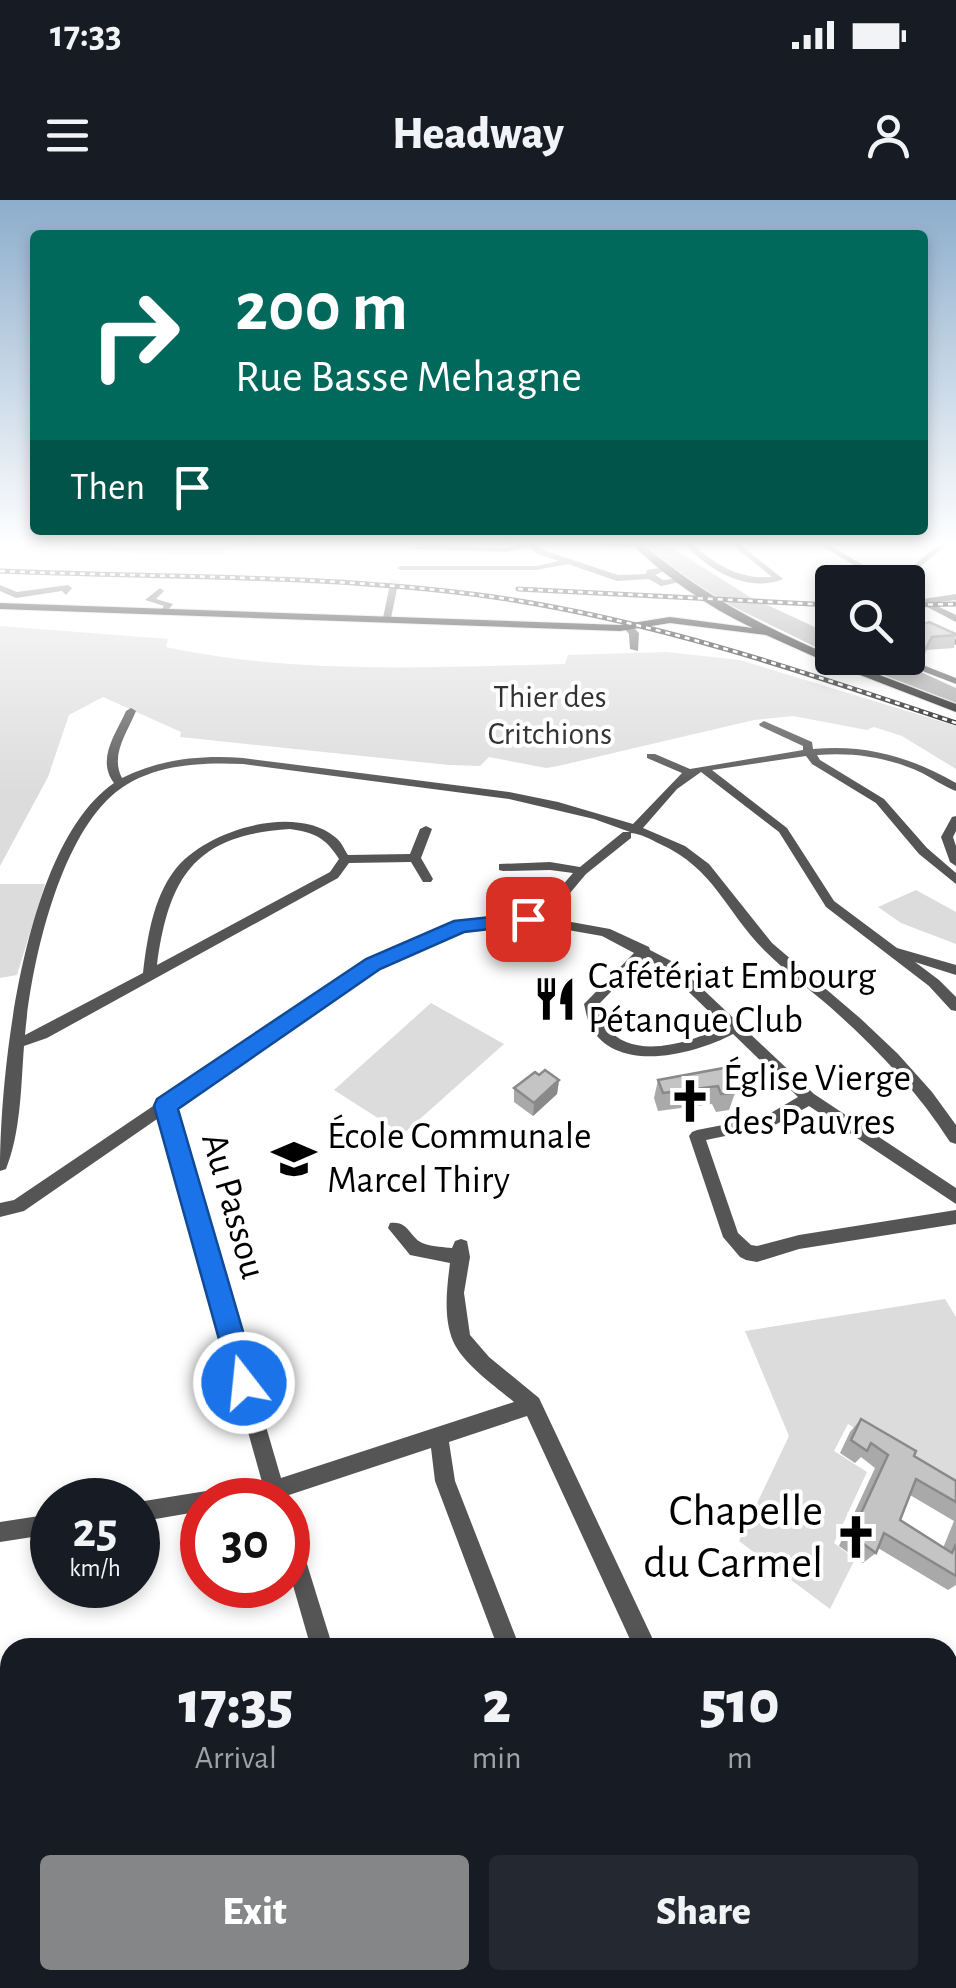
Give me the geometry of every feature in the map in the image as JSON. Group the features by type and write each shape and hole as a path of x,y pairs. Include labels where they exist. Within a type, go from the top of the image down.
{"main road":[{"path":"586,625 637,625"},
{"path":"731,625 748,627 956,708"}],"street":[{"path":"628,627 634,633 635,649"},
{"path":"925,628 956,642"},
{"path":"925,669 956,681"},
{"path":"121,784 112,772 115,740 131,711"},
{"path":"764,724 802,740 816,762 880,801 923,852 956,880"},
{"path":"652,756 689,772 808,752 858,748 932,772 956,788"},
{"path":"0,1164 11,1114 31,952 52,888 94,810 121,784 176,764 227,760 486,792 630,832 693,857 762,940 886,1050 932,1102 956,1138"},
{"path":"705,770 784,830 830,904 895,951 956,1006"},
{"path":"541,919 582,872 630,832 689,772"},
{"path":"956,820 947,838 956,862"},
{"path":"149,976 170,889 178,873 206,846 241,830 298,828 330,838 339,844 346,859"},
{"path":"415,858 426,829"},
{"path":"346,859 415,858"},
{"path":"415,858 427,879"},
{"path":"17,1043 42,1034 334,875 346,859"},
{"path":"503,868 550,866 582,872"},
{"path":"0,1210 18,1206 340,985 407,946 461,926 541,919 605,932 670,966 808,1098 956,1196"},
{"path":"644,950 591,1004 592,1020 609,1040 625,1050 639,1051 700,1044 734,1027"},
{"path":"895,951 952,968"},
{"path":"934,983 952,968"},
{"path":"808,1098 768,1122 697,1136 731,1237 746,1252 756,1254 800,1242 956,1217"},
{"name":"Au Passou","path":"165,1106 270,1478"},
{"path":"396,1228 416,1250 462,1251 455,1293 461,1338 482,1363 521,1392 532,1406 641,1638"},
{"path":"310,1482 532,1406"},
{"path":"439,1436 445,1481 505,1638"},
{"path":"0,1532 30,1527"},
{"path":"310,1608 319,1638"}],"green space":[{"name":"Thier des Critchions","path":"0,626 168,639 166,647 215,656 315,665 565,664 568,655 667,652 740,660 956,726 956,769 902,736 874,727 867,730 793,716 754,720 546,768 489,757 480,766 449,765 180,737 181,732 103,697 69,715 48,777 0,866"},
{"path":"0,884 45,884 17,975 0,978"},
{"path":"916,890 956,912 956,944 901,923 878,907"},
{"path":"431,1003 504,1044 403,1134 334,1090"},
{"path":"945,1299 956,1317 956,1491 848,1424 834,1451 867,1472 834,1543 855,1559 830,1609 739,1541 789,1436 745,1331"}],"shaded area":[{"path":"772,625 815,627 815,647"},
{"path":"925,674 956,688 956,703 884,675"}],"building":[{"path":"925,625 937,625 956,634 932,637 926,648"},
{"path":"724,1068 735,1093 721,1094 718,1086 663,1093 658,1080"},
{"path":"545,1070 559,1080 534,1103 514,1088 535,1072 539,1075"},
{"path":"861,1419 916,1451 914,1456 956,1481 956,1502 916,1479 900,1520 952,1553 956,1544 956,1576 884,1533 876,1553 851,1535 888,1455 871,1443 867,1451 851,1440"}],"railway":[{"path":"637,625 785,667 956,723"}],"place":[{"name":"Cafétériat Embourg Pétanque Club","path":"555,999"},
{"name":"Église Vierge des Pauvres","path":"690,1101"},
{"name":"École Communale Marcel Thiry","path":"294,1159"},
{"name":"Chapelle du Carmel","path":"856,1537"}],"route":[{"path":"244,1383 165,1106 340,985 407,946 461,926 528,919"}]}
